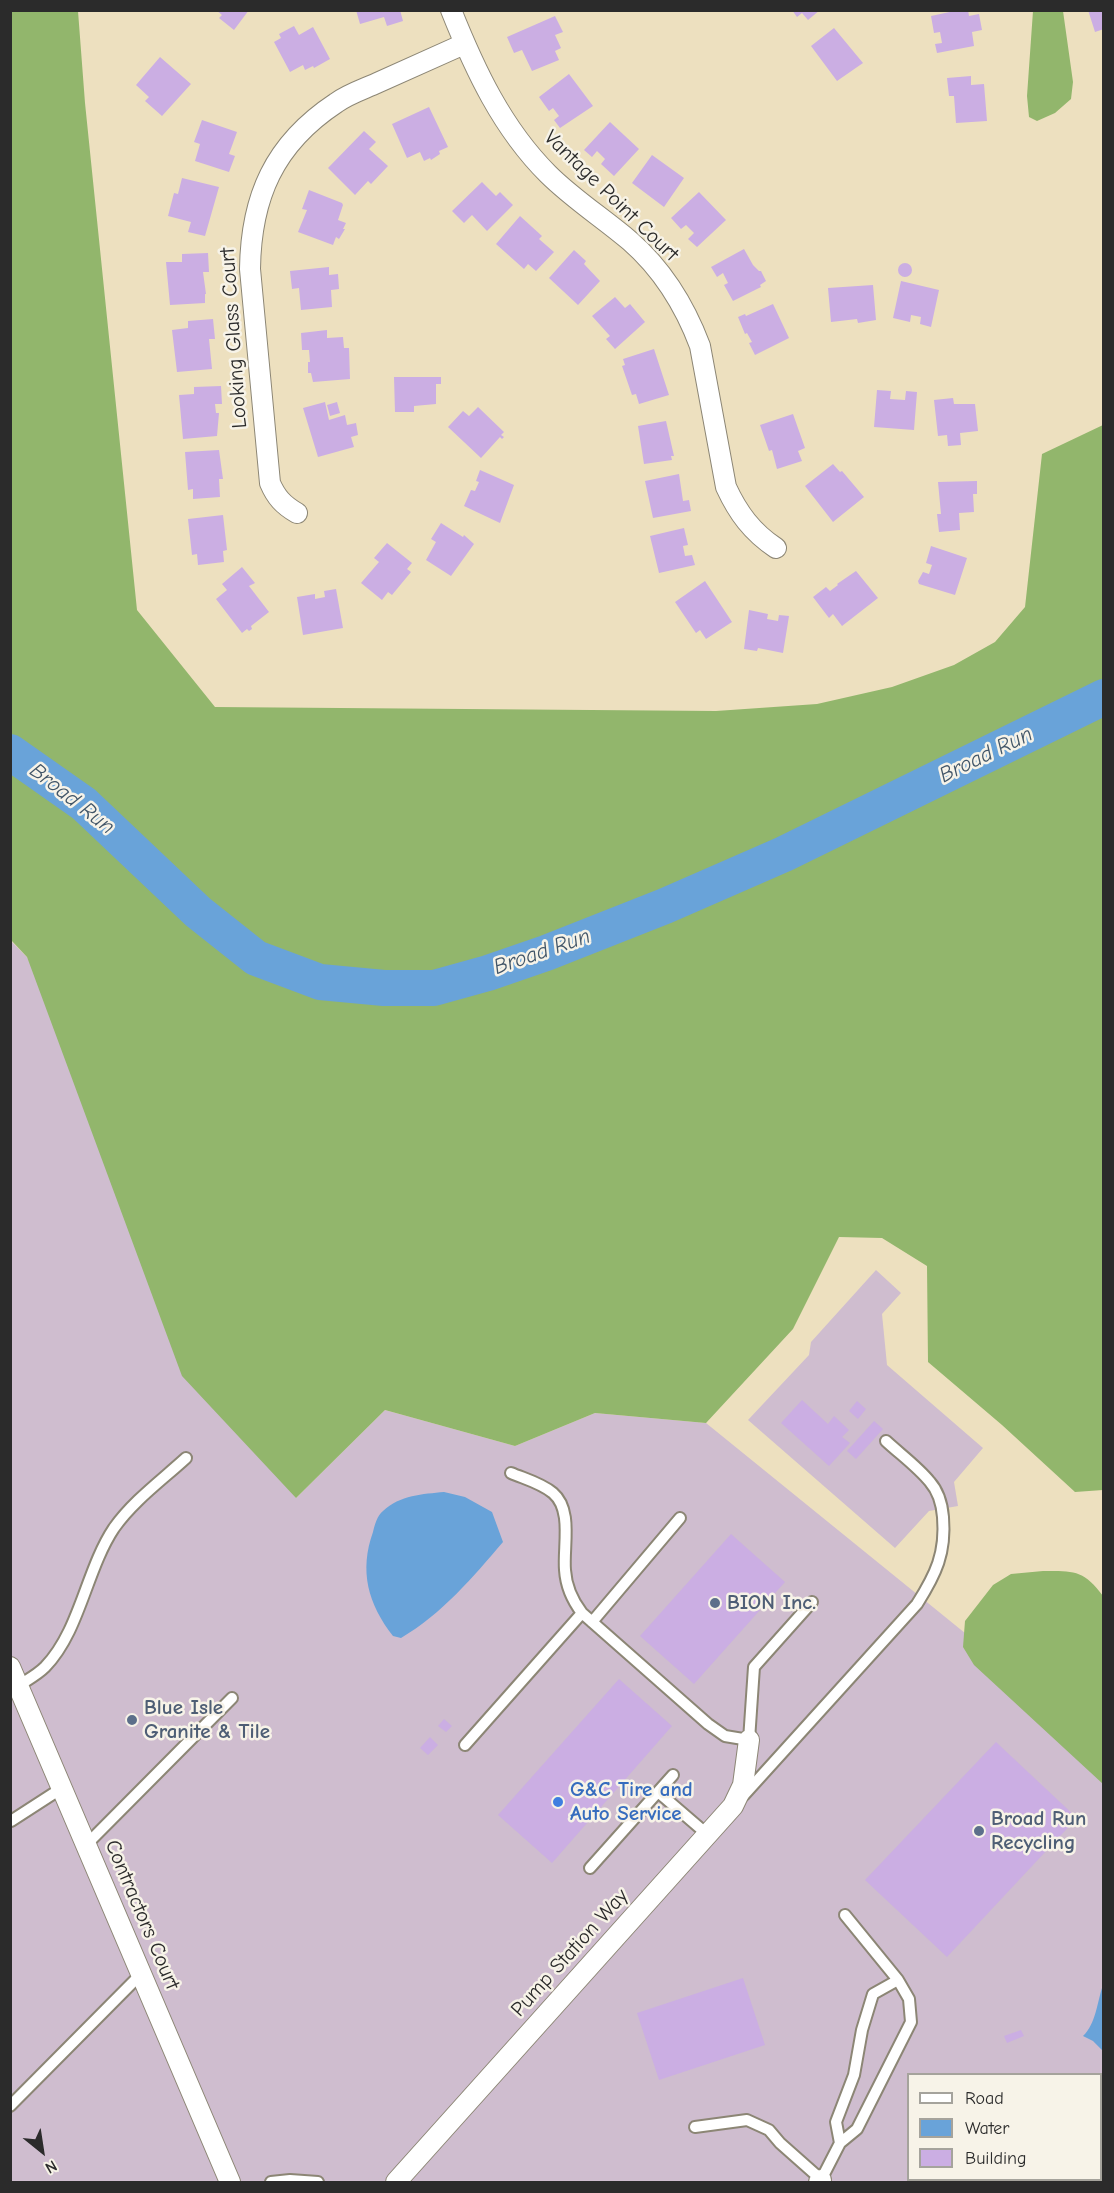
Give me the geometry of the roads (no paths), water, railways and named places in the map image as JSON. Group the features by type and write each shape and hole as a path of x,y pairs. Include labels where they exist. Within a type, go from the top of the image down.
{"street":[{"name":"Vantage Point Court","path":"451,10 481,80 497,109 530,154 578,202 629,240 653,264 673,291 692,323 700,346 726,487 747,524 776,549"},
{"name":"Looking Glass Court","path":"297,513 285,506 270,483 250,269 250,240 255,210 264,183 278,160 298,135 311,121 337,102 464,44"},
{"name":"Contractors Court","path":"10,1667 230,2182"},
{"name":"Pump Station Way","path":"396,2182 733,1806 743,1785 749,1740"}],"lane":[{"path":"733,1806 917,1604 928,1587 940,1559 944,1547 944,1525 937,1493 931,1483 886,1441"},
{"path":"18,1686 43,1669 63,1642 98,1558 114,1528 186,1458"},
{"path":"511,1473 545,1487 562,1504 568,1590 582,1613 708,1724 725,1736 749,1740 754,1667 812,1602"},
{"path":"592,1622 680,1518"},
{"path":"465,1746 582,1613"},
{"path":"86,1845 232,1698"},
{"path":"590,1869 673,1775"},
{"path":"11,1821 62,1788"},
{"path":"658,1792 708,1835"},
{"path":"695,2127 747,2120 769,2130 821,2182 840,2143 857,2129 912,2022 909,1999 898,1980 845,1915"},
{"path":"10,2106 141,1974"},
{"path":"840,2143 836,2122 854,2074 862,2030 873,1994 898,1980"},
{"path":"271,2182 290,2180 318,2182"}],"water":[{"path":"444,1492 465,1497 492,1512 503,1542 430,1618 401,1638 393,1636 377,1612 368,1587 367,1560 375,1523 381,1513 397,1502 412,1496"},
{"path":"1103,1985 1103,2051 1093,2041 1083,2036 1091,2025"}],"waterway":[{"name":"Broad Run","path":"10,752 84,804 198,912 256,958 320,982 384,988 434,988 546,953 665,906 784,854 1104,697"}],"place":[{"name":"BION Inc.","path":"715,1603"},
{"name":"Blue Isle Granite & Tile","path":"132,1720"},
{"name":"G&C Tire and Auto Service","path":"558,1802"},
{"name":"Broad Run Recycling","path":"979,1831"}]}
